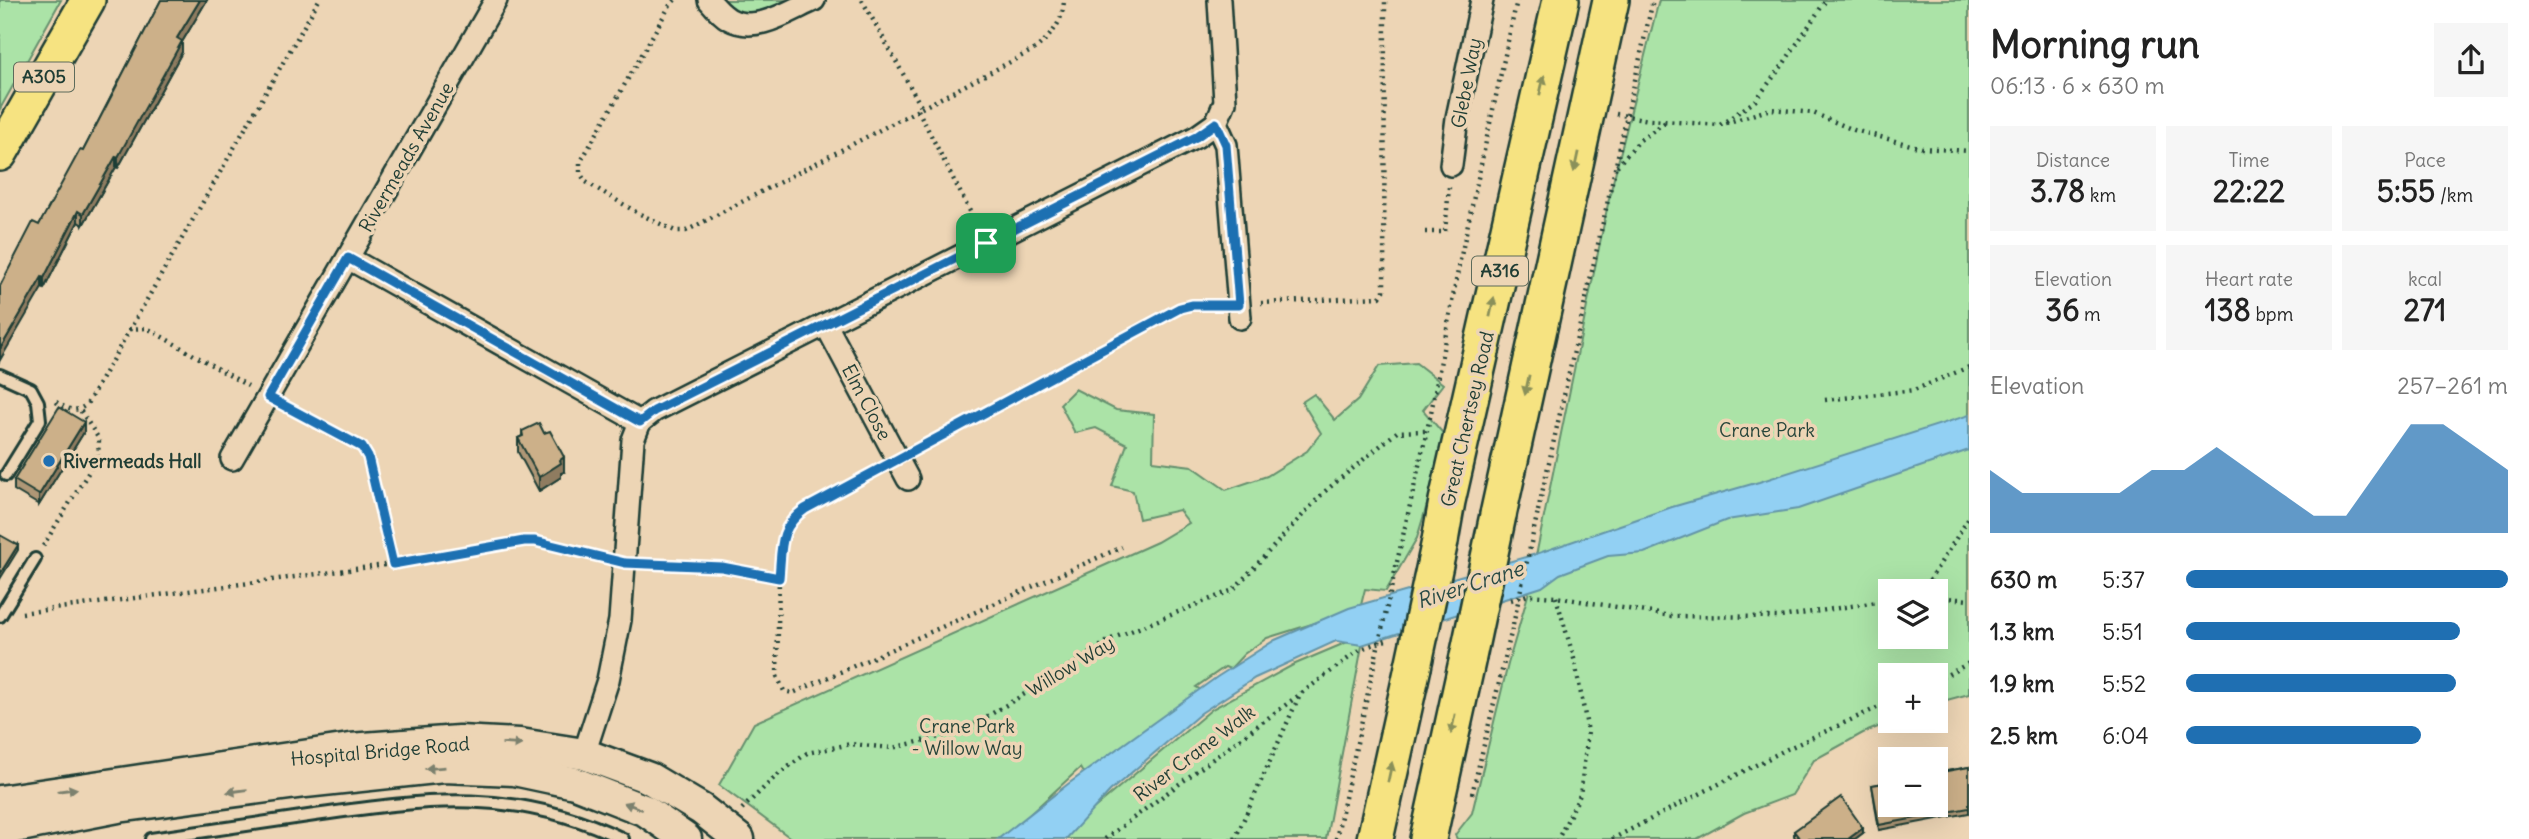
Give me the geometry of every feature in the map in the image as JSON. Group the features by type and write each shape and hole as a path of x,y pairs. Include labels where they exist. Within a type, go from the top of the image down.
{"highway":[{"name":"Great Chertsey Road","path":"1375,839 1561,0"},
{"name":"A316","path":"1428,839 1611,0"}],"main road":[{"name":"A305","path":"0,154 88,0"},
{"name":"Hospital Bridge Road","path":"0,801 350,749 459,741 520,744 584,754 649,778 701,809 732,834"},
{"path":"575,783 584,754"},
{"name":"Hospital Bridge Road","path":"0,830 131,805 444,767 514,770 575,783 646,811 687,839"}],"street":[{"name":"Rivermeads Avenue","path":"232,459 496,0"},
{"path":"709,0 729,19 747,24 765,22 814,0"},
{"path":"584,754 608,680 620,620 633,440 640,422 654,411 1196,137 1216,123 1225,102 1219,0"},
{"name":"Glebe Way","path":"1451,165 1457,118 1482,0"},
{"path":"1216,123 1226,145 1239,312"},
{"path":"348,258 640,422"},
{"name":"Elm Close","path":"826,325 908,478"}],"lane":[{"path":"0,375 31,389 38,402 40,420 6,475"},
{"path":"0,615 35,559"},
{"path":"151,839 398,803 472,800 538,809 623,839"}],"path":[{"path":"31,389 73,411 80,410 87,404 319,0"},
{"path":"674,0 580,163 580,173 586,181 638,213 675,231 685,231 1035,49 1051,36 1063,14 1064,0"},
{"path":"862,0 920,109 986,243"},
{"path":"1122,547 793,693 783,691 776,676 779,578 784,531 792,518 897,458 1180,308 1192,305 1239,312 1380,297 1384,291 1385,0"},
{"path":"1336,839 1517,0"},
{"path":"1470,801 1513,625 1653,0"},
{"path":"1720,125 1755,102 1826,0"},
{"path":"1616,114 1720,125 1771,109 1813,113 1854,130 1922,148 1969,151"},
{"path":"1615,168 1640,140 1668,121"},
{"path":"1425,232 1445,232 1451,165"},
{"path":"128,329 147,328 362,447 368,457 393,564"},
{"path":"1825,400 1914,390 1969,367"},
{"path":"35,559 98,457 99,439 80,410"},
{"name":"Willow Way","path":"732,834 775,777 807,754 851,744 892,748 961,732 1111,639 1233,590 1324,492 1396,432 1426,431"},
{"path":"1930,579 1969,518"},
{"path":"14,614 393,564 524,541 535,541 625,563 722,567 779,578"},
{"path":"1528,595 1671,616 1781,617 1878,602"},
{"path":"1556,597 1575,662 1588,732 1580,795 1558,839"},
{"path":"1948,598 1969,600"},
{"name":"River Crane Walk","path":"1105,839 1361,649"},
{"path":"1948,674 1969,663"},
{"path":"1235,839 1301,691"},
{"path":"1612,839 1787,749 1878,707"}],"green space":[{"path":"0,0 61,0 0,109"},
{"path":"709,0 814,0 747,24"},
{"name":"Crane Park","path":"1659,0 1969,0 1969,694 1948,700 1948,663 1878,663 1878,727 1814,760 1792,795 1744,813 1697,839 1457,839 1455,835 1472,813 1508,664 1528,595 1610,194"},
{"name":"Crane Park - Willow Way","path":"1416,363 1443,384 1423,410 1447,438 1417,538 1386,591 1365,589 1360,609 1267,638 1244,654 1230,669 1225,667 1196,687 1203,691 1092,788 1080,768 1003,839 792,839 719,785 754,723 1157,542 1189,523 1179,510 1139,519 1133,491 1112,486 1127,444 1096,428 1075,433 1060,404 1075,389 1116,410 1154,414 1153,461 1192,466 1226,490 1267,476 1307,451 1321,433 1302,402 1314,394 1335,420 1358,400 1379,366"},
{"path":"1364,635 1326,839 1036,839 1079,821 1212,709 1293,665"}],"water":[{"name":"River Crane","path":"1969,415 1969,450 1798,509 1727,520 1644,553 1608,556 1560,574 1542,587 1362,645 1336,641 1255,678 1201,713 1110,791 1066,839 998,839 1068,784 1217,677 1275,640 1349,608 1536,554 1672,507"}],"building":[{"path":"161,0 200,0 177,38 182,41 118,157 116,156 83,214 78,211 44,278 42,277 0,349 0,286 33,222 39,225 80,150 83,151"},
{"name":"Rivermeads Hall","path":"59,407 84,422 39,495 14,480"},
{"path":"539,423 544,433 550,431 564,457 560,460 561,463 539,477 518,438 523,436 522,431"},
{"path":"0,535 18,545 0,574"},
{"path":"1969,767 1969,808 1948,812 1948,771"},
{"path":"1878,784 1878,817 1921,817 1879,825 1872,785"},
{"path":"1841,797 1863,828 1848,839 1800,839 1794,831"}],"place":[{"name":"Rivermeads Hall","path":"49,461"}],"route":[{"path":"1216,123 1226,145 1239,305 1192,305 1180,308 805,509 792,518 784,531 779,578 722,567 625,563 535,541 393,564 368,457 362,447 268,397 348,258 640,422 654,411 986,243 1196,137 1216,123"}]}
